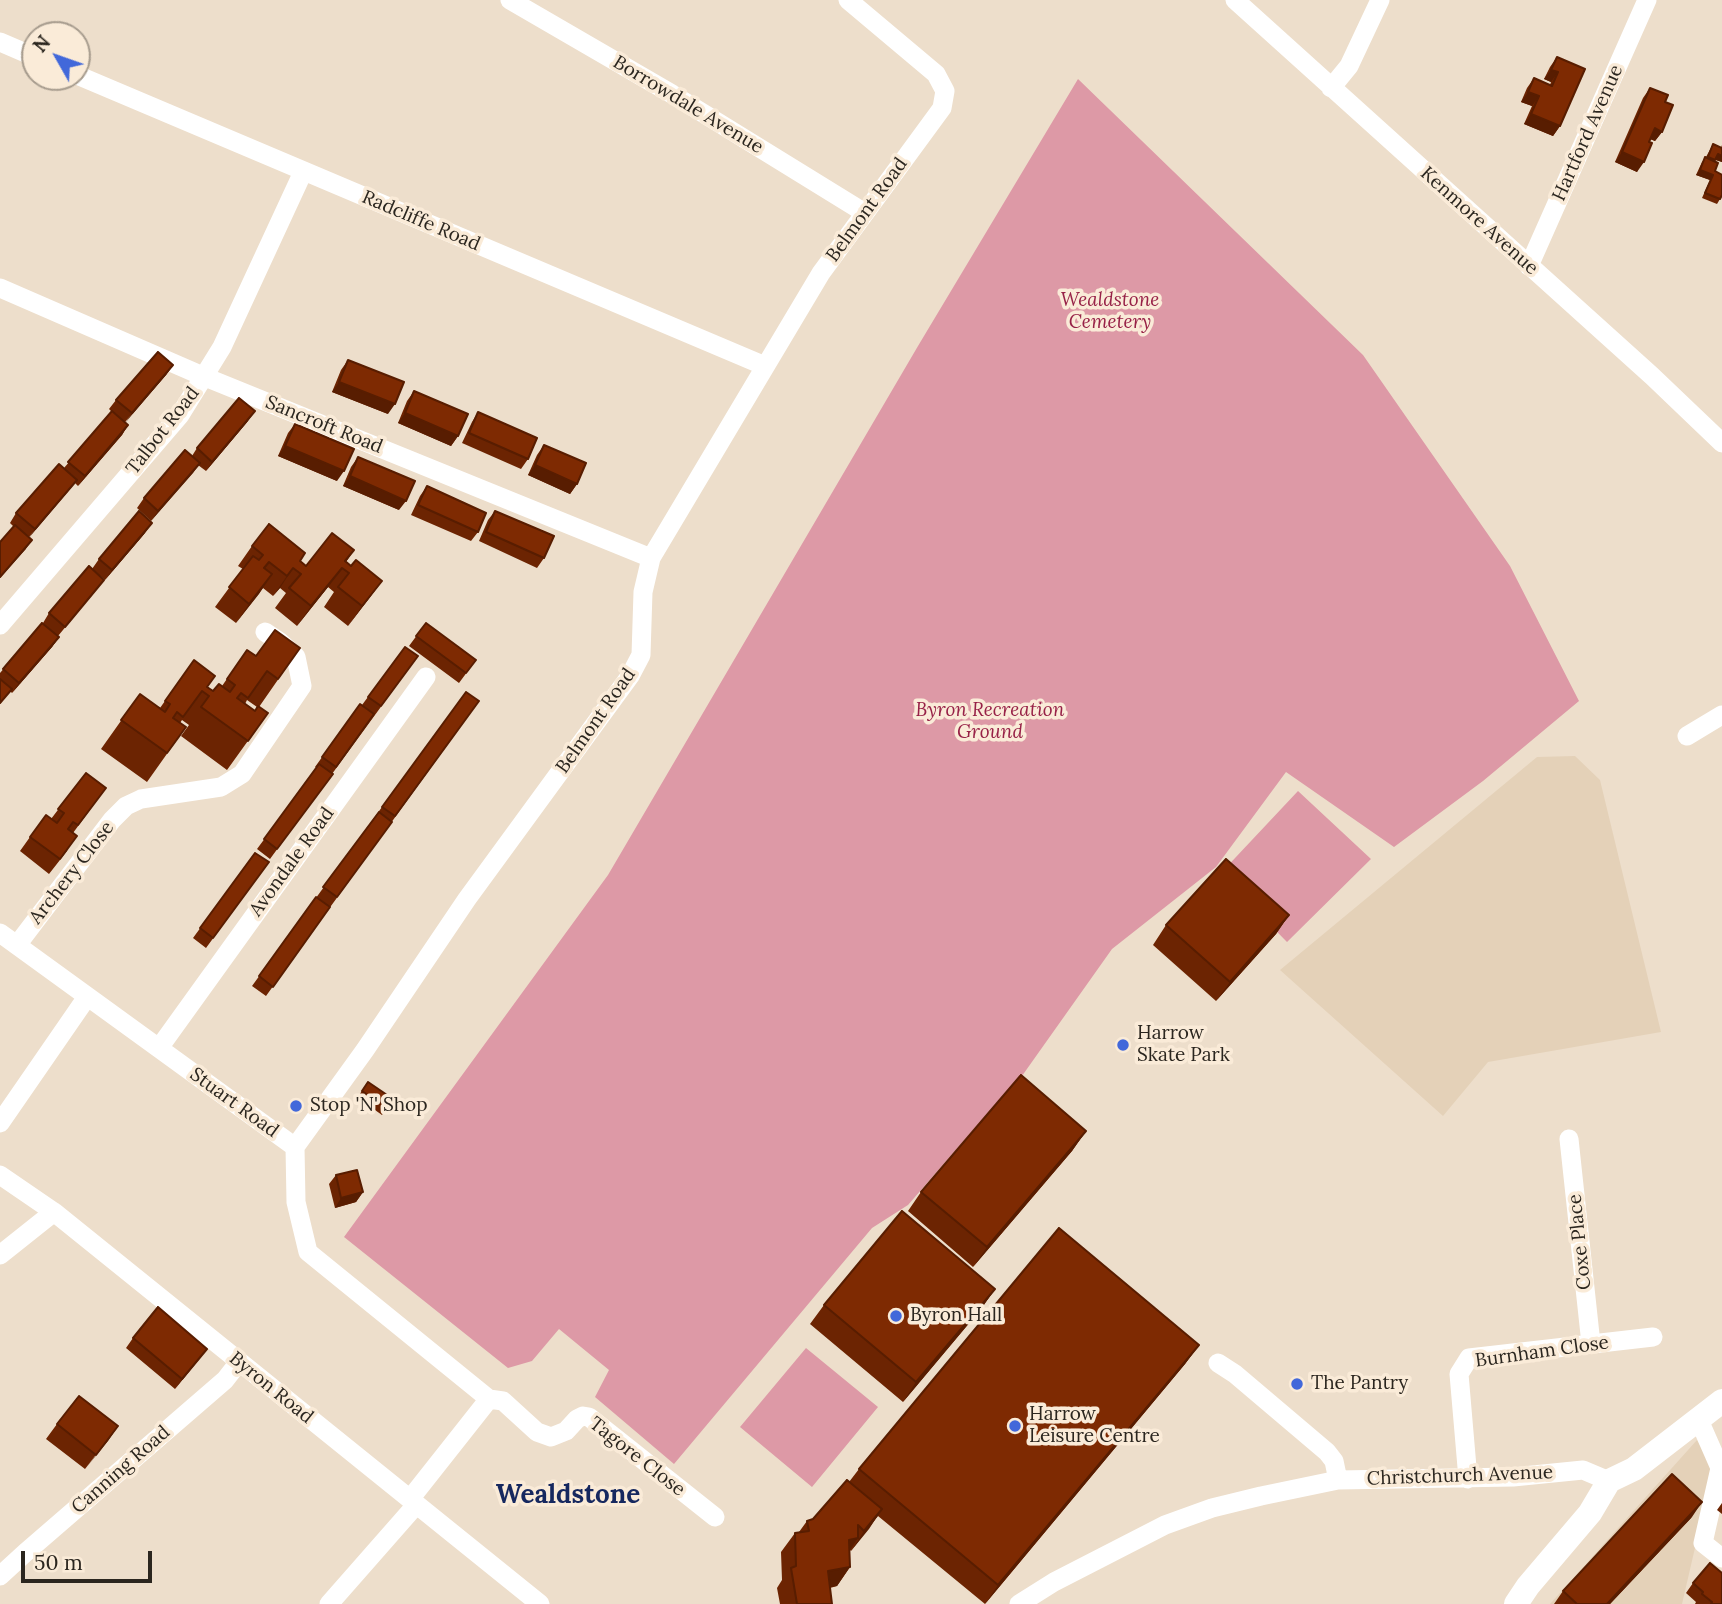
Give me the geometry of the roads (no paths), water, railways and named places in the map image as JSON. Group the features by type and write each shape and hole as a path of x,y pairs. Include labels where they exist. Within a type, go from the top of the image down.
{"street":[{"name":"Borrowdale Avenue","path":"510,0 628,68 865,213"},
{"name":"Belmont Road","path":"295,1147 365,1050 467,899 630,676 641,655 643,592 651,558 821,273 943,108 945,91 936,74 848,0"},
{"name":"Kenmore Avenue","path":"1235,0 1722,443"},
{"path":"1331,88 1349,66 1380,0"},
{"name":"Hartford Avenue","path":"1528,266 1647,0"},
{"path":"0,42 21,51"},
{"name":"Radcliffe Road","path":"91,81 765,366"},
{"name":"Talbot Road","path":"0,625 180,415 222,347 303,172"},
{"name":"Sancroft Road","path":"0,288 205,377 651,558"},
{"name":"Archery Close","path":"17,945 125,806 141,799 221,787 243,774 302,686 296,657 265,632"},
{"name":"Avondale Road","path":"159,1048 426,677"},
{"path":"1687,736 1722,715"},
{"name":"Stuart Road","path":"0,933 295,1147 296,1202 308,1252 489,1398"},
{"path":"0,1123 87,997"},
{"name":"Coxe Place","path":"1570,1139 1591,1344"},
{"name":"Byron Road","path":"0,1175 54,1212 540,1604"},
{"path":"0,1255 54,1212"},
{"name":"Burnham Close","path":"1468,1479 1459,1374 1469,1359 1653,1338"},
{"name":"Canning Road","path":"0,1576 225,1380 239,1362"},
{"path":"1218,1363 1235,1374 1327,1452 1334,1461 1338,1480"},
{"path":"329,1604 413,1502 489,1398"},
{"name":"Tagore Close","path":"489,1398 503,1401 537,1432 551,1437 566,1431 577,1419 589,1417 715,1517"},
{"path":"1516,1604 1590,1513 1609,1481 1634,1469 1722,1401"},
{"path":"1699,1420 1720,1468 1703,1543 1722,1558"},
{"name":"Christchurch Avenue","path":"1019,1604 1054,1582 1165,1525 1212,1508 1338,1480 1513,1477 1583,1469 1609,1481"}],"place":[{"name":"Harrow Skate Park","path":"1123,1045"},
{"name":"Stop 'N' Shop","path":"296,1106"},
{"name":"Byron Hall","path":"896,1316"},
{"name":"The Pantry","path":"1297,1384"},
{"name":"Harrow Leisure Centre","path":"1015,1426"}],"district":[{"name":"Wealdstone","path":"568,1496"}],"park label":[{"name":"Wealdstone Cemetery","path":"1110,312"},
{"name":"Byron Recreation Ground","path":"990,722"}]}
